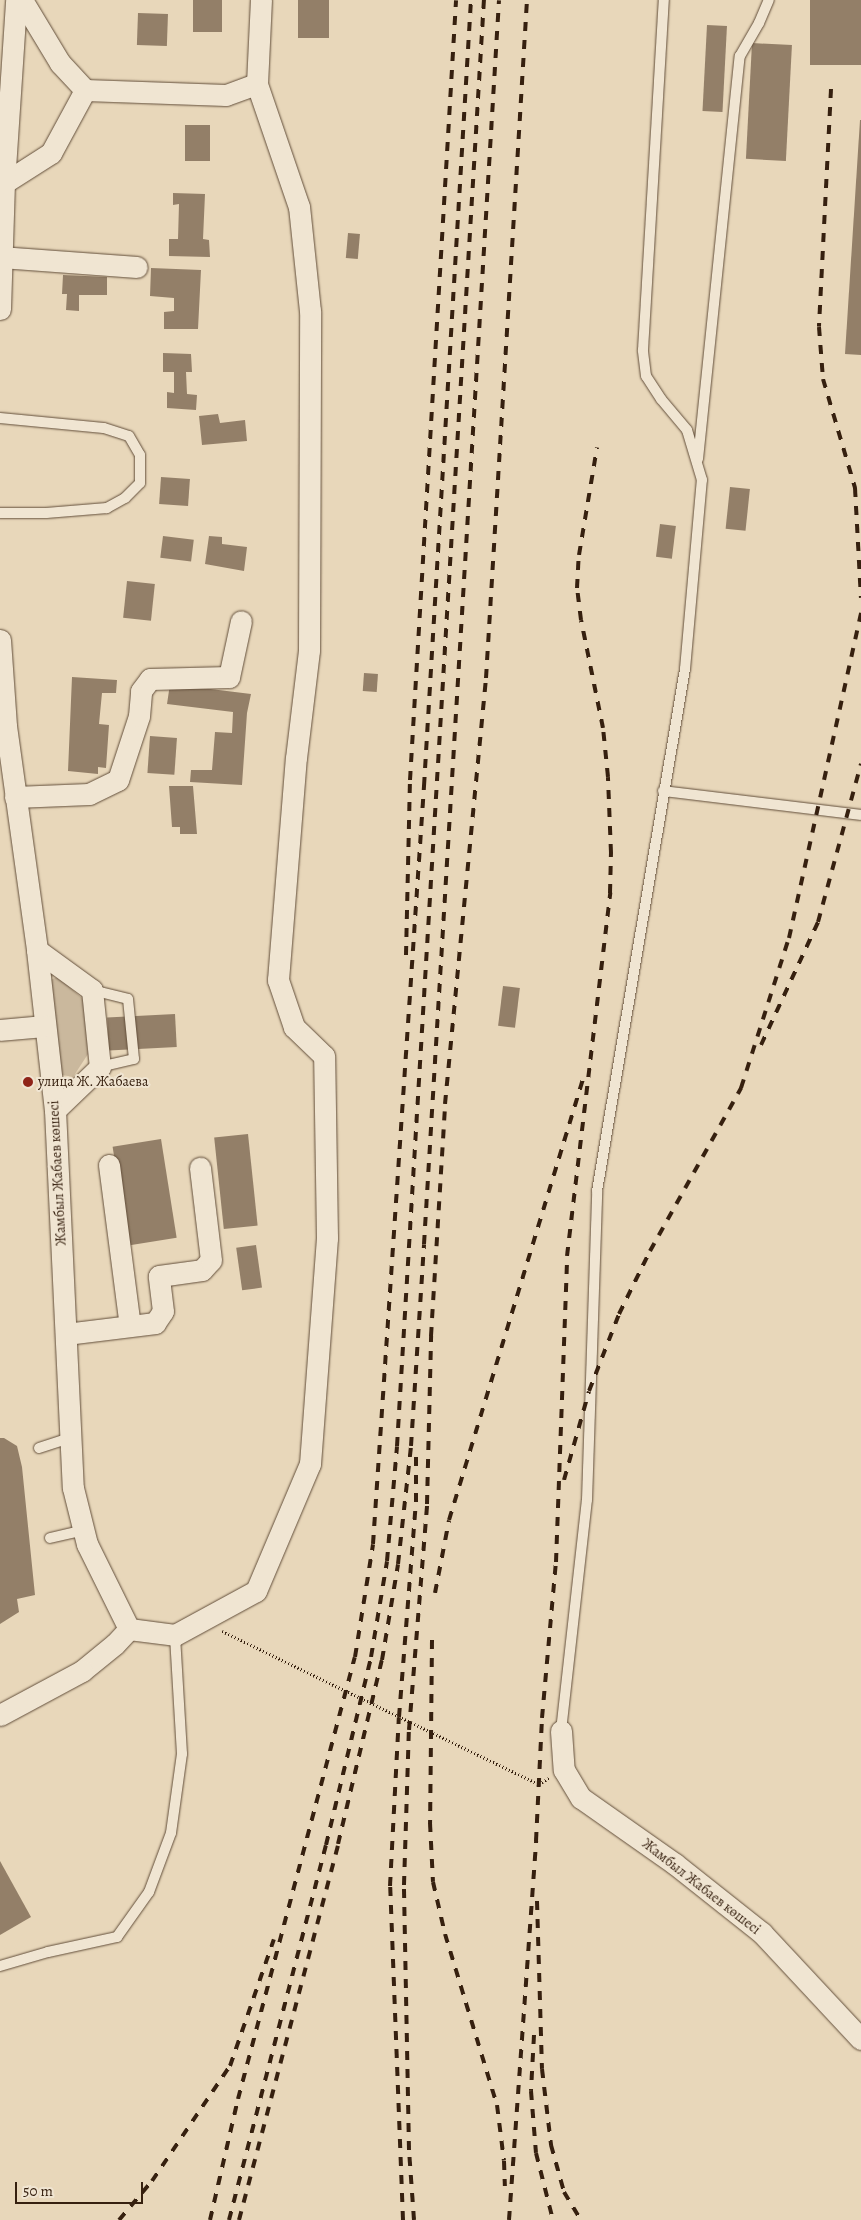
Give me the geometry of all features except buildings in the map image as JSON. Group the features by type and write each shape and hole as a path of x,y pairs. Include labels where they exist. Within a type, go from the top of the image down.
{"street":[{"path":"0,309 1,218 16,0"},
{"path":"22,0 60,63 85,90 226,95 257,84"},
{"path":"0,1715 82,1671 115,1644 129,1629 175,1635 256,1591 310,1464 327,1238 324,1056 294,1027 278,980 296,758 309,650 310,311 298,207 257,84 261,0"},
{"path":"4,183 51,153 85,90"},
{"path":"1,257 137,267"},
{"path":"15,797 89,794 118,780 139,716 141,691 150,679 229,677 241,621"},
{"name":"Жамбыл Жабаев көшесі","path":"0,640 3,726 37,950 55,1110 73,1488 87,1544 129,1629"},
{"path":"37,950 92,990 100,1067 55,1110"},
{"path":"0,1030 45,1026"},
{"path":"109,1165 130,1326"},
{"path":"66,1334 155,1323 163,1311 160,1276 202,1270 211,1260 200,1168"},
{"name":"Жамбыл Жабаев көшесі","path":"561,1731 564,1770 581,1798 674,1864 762,1932 861,2039"}],"lane":[{"path":"561,1731 587,1500 597,1191 685,669 702,480 687,430 646,376 643,350 664,0"},
{"path":"698,465 740,56 759,23 769,0"},
{"path":"0,418 104,428 129,436 140,455 140,483 125,498 107,508 46,514 0,513"},
{"path":"663,791 861,815"},
{"path":"92,990 128,999 129,1008 134,1059 100,1067"},
{"path":"39,1448 70,1438"},
{"path":"50,1538 84,1530"},
{"path":"0,1966 48,1952 117,1937 148,1892 171,1833 182,1754 175,1635"}],"path":[{"path":"201,1620 538,1784 564,1770"}],"shaded area":[{"path":"58,977 84,1000 88,1054 73,1077 57,1074 47,981"}],"railway":[{"path":"406,955 410,780 456,0"},
{"path":"210,2220 238,2099 355,1657 373,1544 424,786 471,0"},
{"path":"229,2220 326,1845 371,1657 387,1561 397,1446 484,0"},
{"path":"239,2220 338,1844 382,1660 398,1564 411,1446 499,0"},
{"path":"414,2220 409,2150 404,1885 409,1730 427,1504 431,1336 445,1104 486,678 527,0"},
{"path":"831,89 819,327 823,379 855,488 861,598"},
{"path":"509,2220 536,1841 542,1718 556,1562 567,1256 610,893 611,853 608,777 603,728 581,620 577,588 579,555 597,447"},
{"path":"564,1480 589,1391 619,1314 650,1251 741,1088 789,938 861,612"},
{"path":"761,1045 818,922 861,764"},
{"path":"435,1593 449,1520 583,1079"},
{"path":"403,2220 390,1886 399,1717 416,1502 416,1451"},
{"path":"432,1640 430,1823 433,1882 445,1934 497,2105 505,2186"},
{"path":"537,1901 542,2069 551,2145 564,2192 581,2220"},
{"path":"119,2220 152,2181 230,2066 274,1939"},
{"path":"534,2035 531,2091 536,2153 553,2220"}],"place":[{"name":"улица Ж. Жабаева","path":"28,1082"}]}
